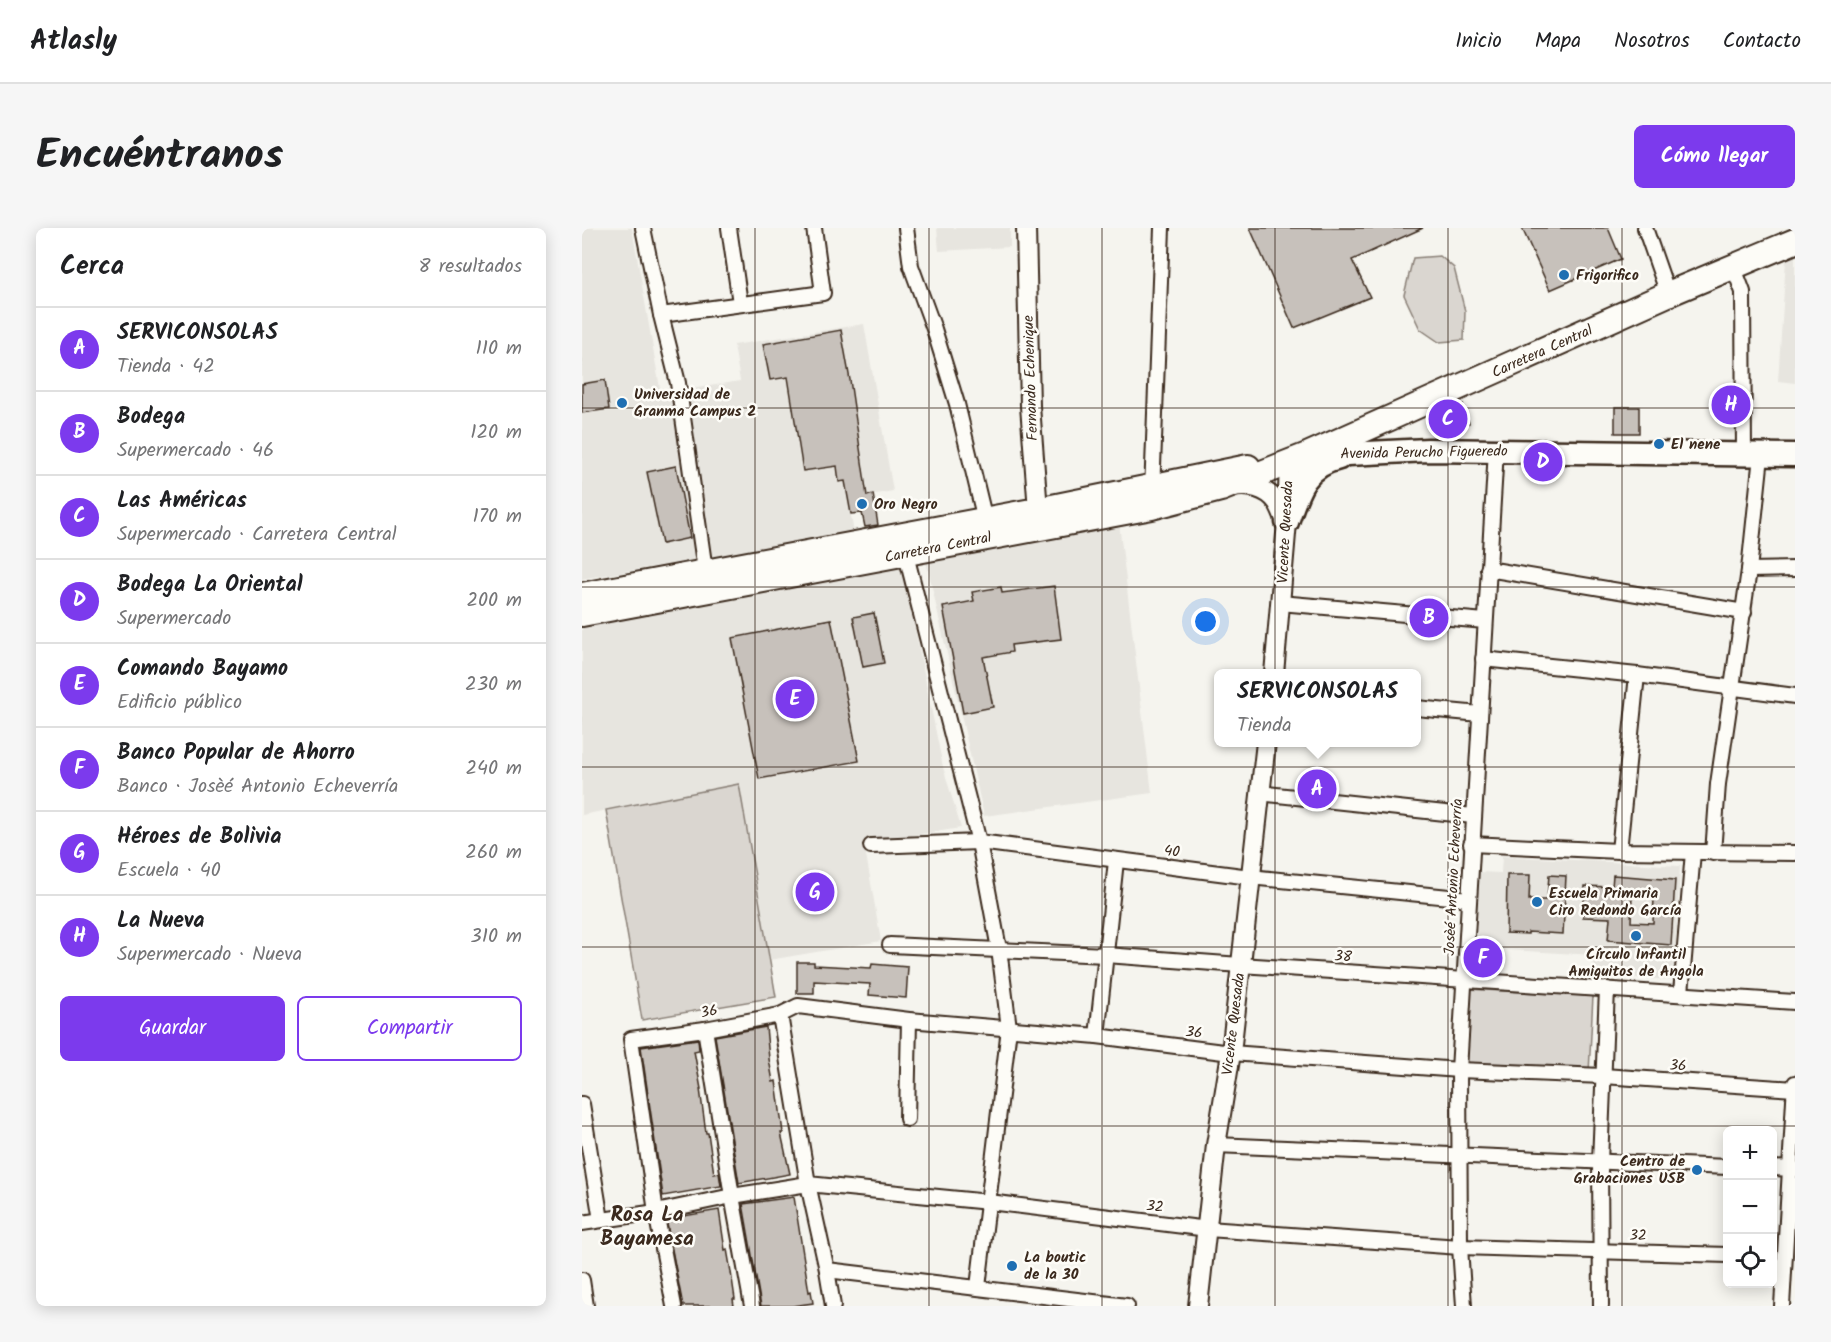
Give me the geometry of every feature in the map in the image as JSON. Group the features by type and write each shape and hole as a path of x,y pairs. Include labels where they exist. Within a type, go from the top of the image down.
{"highway":[{"name":"Carretera Central","path":"582,614 706,582 1152,497 1221,489 1297,459 1668,294 1795,241"},
{"name":"Carretera Central","path":"1152,497 1234,469 1297,459"},
{"name":"Carretera Central","path":"904,545 985,520 1038,519"},
{"name":"Carretera Central","path":"582,595 706,582"}],"main road":[{"path":"1388,452 1372,440 1371,434 1379,423 1399,442 1409,447 1428,450"},
{"name":"Avenida Perucho Figueredo","path":"1297,459 1428,450 1795,455"},
{"path":"1287,522 1304,480 1318,466 1333,459 1359,453"}],"street":[{"path":"643,228 678,383 706,582"},
{"path":"729,228 740,303"},
{"path":"661,315 823,293 814,228"},
{"path":"906,228 911,266 934,329 957,404 985,520"},
{"name":"Fernando Echenique","path":"1026,228 1030,406 1038,519"},
{"path":"1152,497 1162,228"},
{"path":"1645,228 1668,294"},
{"path":"1713,853 1718,784 1749,570 1753,455 1743,292 1734,268"},
{"name":"Josèé Antonio Echeverría","path":"1464,1306 1460,1247 1459,1070 1496,450"},
{"name":"Vicente Quesada","path":"1274,669 1287,522 1297,459"},
{"path":"1221,489 1252,486 1262,490 1278,503 1287,522"},
{"path":"904,545 979,842 999,949 1009,1028 978,1287"},
{"path":"1488,569 1744,612"},
{"path":"1749,570 1795,569"},
{"path":"1280,603 1485,621"},
{"path":"1483,659 1637,675 1795,696"},
{"path":"1619,851 1637,675"},
{"path":"1421,708 1480,714"},
{"name":"Vicente Quesada","path":"1198,1306 1265,747"},
{"path":"1260,793 1473,816"},
{"name":"40","path":"871,846 979,842 1250,877 1469,899"},
{"path":"1471,844 1619,851 1795,853"},
{"path":"1682,993 1693,852"},
{"path":"1097,1036 1116,861"},
{"name":"38","path":"890,945 1106,955 1795,1002"},
{"path":"1601,1306 1600,1162 1607,989"},
{"name":"36","path":"656,1212 631,1039 705,1029 780,1015 798,1006 909,1020 1097,1036 1230,1053 1459,1070 1603,1076 1795,1089"},
{"path":"780,1015 808,1184 833,1306"},
{"path":"907,1119 909,1020"},
{"path":"705,1029 752,1306"},
{"path":"1782,1306 1792,1169 1795,1083"},
{"path":"582,1104 601,1220"},
{"path":"1216,1145 1723,1167"},
{"path":"1777,1168 1792,1169"},
{"name":"32","path":"582,1223 808,1184 989,1202 1208,1229 1460,1247 1723,1255"},
{"path":"656,1212 674,1306"},
{"path":"827,1270 1128,1306"},
{"path":"582,1280 586,1306"}],"shaded area":[{"path":"582,228 632,228 661,394 740,381 734,345 864,324 893,491 848,499 854,533 582,579"},
{"path":"937,228 1010,228 1010,247 939,251"},
{"path":"1440,256 1454,268 1465,311 1464,340 1439,342 1420,329 1404,295 1413,258"},
{"path":"1795,256 1795,383 1778,381 1786,259"},
{"path":"1119,523 1152,793 984,816 926,561"},
{"path":"901,559 943,767 961,828 864,843 881,941 769,960 739,784 582,815 582,622"},
{"path":"739,784 776,997 642,1020 606,810"},
{"path":"1502,856 1680,866 1674,980 1593,975 1594,955 1476,948 1479,872 1501,873"},
{"path":"1468,989 1593,996 1589,1072 1464,1064"}],"building":[{"path":"1250,228 1423,228 1352,260 1370,297 1294,328"},
{"name":"Frigorifico","path":"1522,228 1608,228 1621,259 1550,290"},
{"path":"841,330 867,496 873,494 878,525 865,527 862,513 851,514 845,481 839,482 837,466 803,471 788,377 770,380 763,344"},
{"path":"605,380 609,409 582,413 582,384"},
{"path":"1463,404 1469,423 1434,433 1428,417"},
{"path":"1615,407 1639,407 1639,433 1615,433"},
{"path":"676,466 690,538 662,544 647,472"},
{"path":"1054,586 1061,639 1011,645 1012,652 983,657 993,707 963,713 943,607 974,601 972,592 1001,587 1002,593"},
{"path":"874,613 884,663 863,667 853,617"},
{"path":"831,619 859,761 759,779 732,638"},
{"path":"1507,875 1530,875 1529,900 1547,900 1549,875 1566,876 1563,934 1506,933"},
{"path":"1613,875 1675,880 1671,945 1608,940 1610,918 1583,917 1585,886 1612,887","holes":["1632,896 1654,897 1653,923 1631,922"]},
{"path":"1475,948 1492,949 1492,969 1474,968"},
{"path":"797,962 871,968 872,964 908,967 906,998 869,995 870,984 814,981 814,993 797,993"},
{"path":"766,1027 773,1082 776,1081 783,1133 781,1133 790,1174 739,1183 715,1036"},
{"path":"698,1039 699,1050 694,1051 706,1133 708,1133 714,1174 719,1173 721,1186 663,1196 641,1047"},
{"path":"794,1197 809,1292 811,1291 813,1303 761,1306 743,1204"},
{"path":"719,1210 731,1272 734,1306 683,1306 666,1219"}],"place":[{"name":"Frigorifico","path":"1564,275"},
{"name":"Universidad de Granma Campus 2","path":"622,403"},
{"name":"La Nueva","path":"1731,405"},
{"name":"Las Américas","path":"1448,419"},
{"name":"El nene","path":"1659,444"},
{"name":"Bodega La Oriental","path":"1543,462"},
{"name":"Oro Negro","path":"862,504"},
{"name":"Bodega","path":"1429,618"},
{"name":"Comando Bayamo","path":"795,699"},
{"name":"SERVICONSOLAS","path":"1317,789"},
{"name":"Héroes de Bolivia","path":"815,892"},
{"name":"Escuela Primaria Ciro Redondo García","path":"1537,902"},
{"name":"Círculo Infantil Amiguitos de Angola","path":"1636,936"},
{"name":"Banco Popular de Ahorro","path":"1483,958"},
{"name":"Centro de Grabaciones USB","path":"1697,1170"},
{"name":"La boutic de la 30","path":"1012,1266"}],"district":[{"name":"Rosa La Bayamesa","path":"647,1226"}]}
